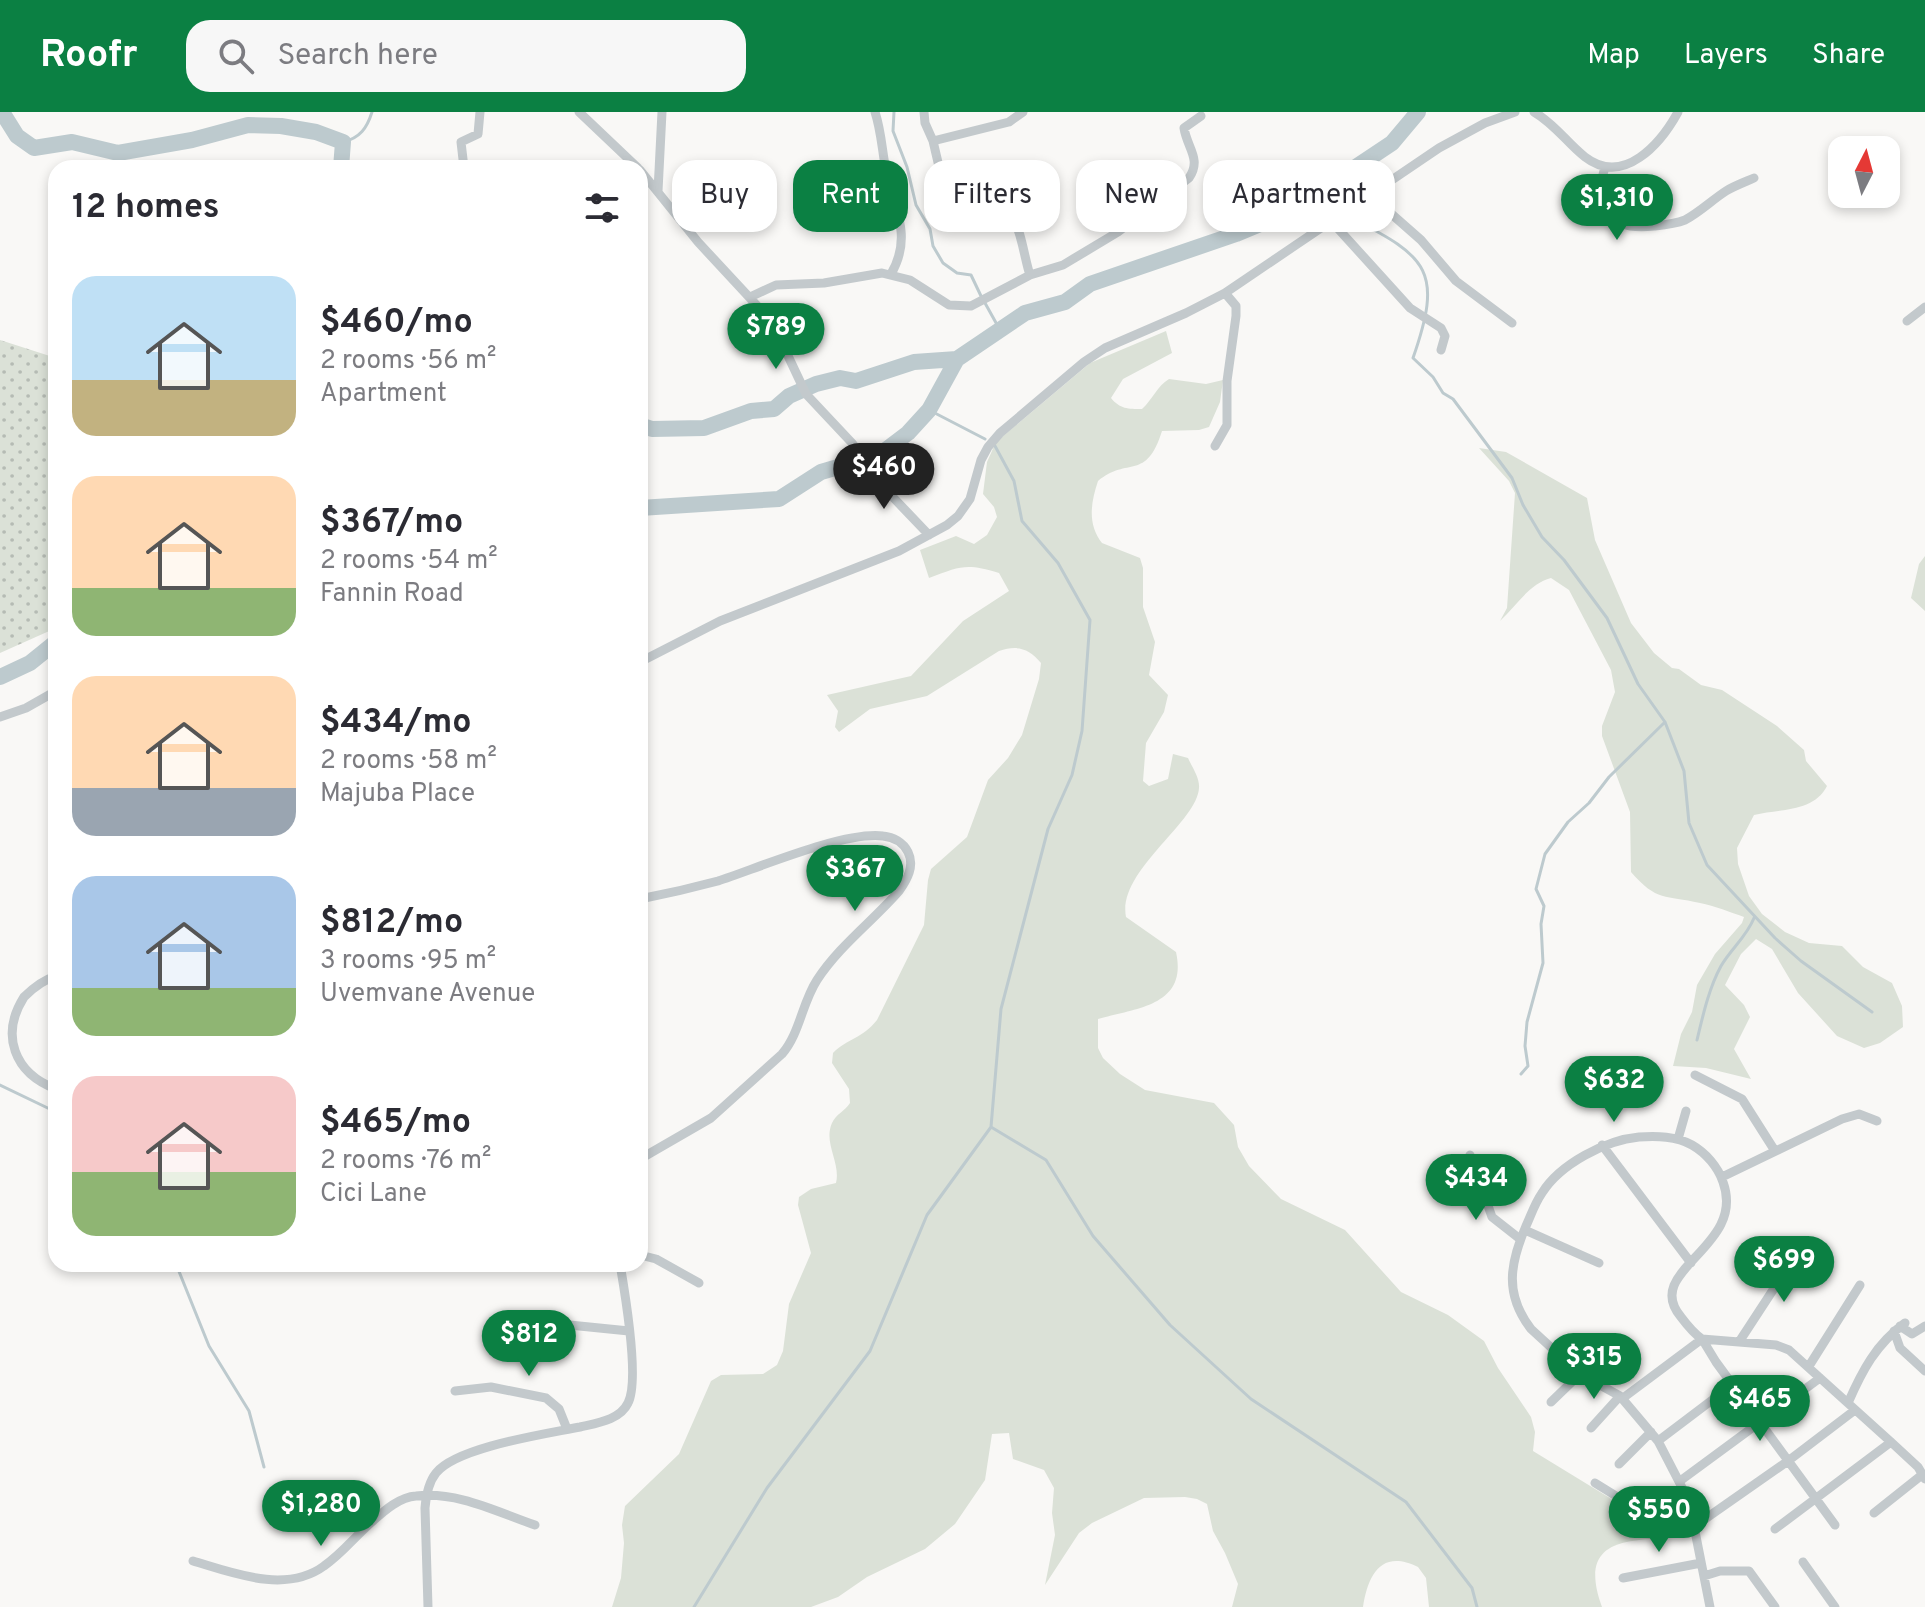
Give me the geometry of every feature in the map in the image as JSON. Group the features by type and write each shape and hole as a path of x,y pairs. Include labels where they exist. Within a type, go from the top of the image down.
{"street":[{"path":"463,160 461,142 478,134 480,112"},
{"path":"579,112 630,160"},
{"path":"658,191 662,112"},
{"path":"875,112 886,172 902,226 899,257 891,274"},
{"path":"924,112 947,201 961,210 997,211 1011,217 1017,226 1030,275"},
{"path":"933,141 1009,122 1023,112"},
{"path":"1395,179 1439,148 1485,123 1515,112"},
{"path":"1534,112 1552,122 1583,155 1605,167 1618,166 1641,157 1660,141 1675,116"},
{"path":"750,297 776,285 824,283 873,273 910,280 949,305 964,307 1030,275 1063,265 1103,242 1189,178 1195,159 1184,128 1201,116"},
{"path":"1605,167 1600,182 1602,202 1610,217 1621,225 1634,228 1675,224 1728,190 1754,178"},
{"path":"648,179 698,242 750,297 781,341 803,390 865,460 887,491 929,535"},
{"path":"1395,217 1421,240 1456,281 1512,323"},
{"path":"648,658 720,621 899,551 929,535 958,516 970,499 981,460 1000,433 1084,362 1105,348 1225,293 1317,232"},
{"path":"1341,232 1410,308 1441,328 1445,336 1441,350"},
{"path":"1215,446 1227,425 1227,381 1236,323 1236,306 1225,293"},
{"path":"1907,321 1925,307"},
{"path":"0,717 48,696"},
{"path":"648,897 712,882 817,848 880,835 896,839 908,851 910,861 907,880 899,891 839,952 816,982 791,1041 782,1054 711,1118 648,1154"},
{"path":"48,979 20,1001 8,1021 5,1034 9,1052 18,1067 48,1085"},
{"path":"1695,1075 1742,1099 1775,1151"},
{"path":"1678,1139 1686,1111"},
{"path":"1722,1177 1852,1116 1865,1115 1877,1121"},
{"path":"1710,1607 1689,1501 1655,1436 1622,1397 1580,1374 1524,1320 1512,1284 1512,1261 1545,1188 1585,1155 1602,1145 1649,1136 1678,1139 1700,1150 1722,1177 1727,1193 1727,1212 1703,1252 1674,1281 1671,1300 1675,1310 1702,1339 1835,1525"},
{"path":"1602,1145 1691,1263"},
{"path":"1470,1155 1492,1217 1522,1234 1599,1263"},
{"path":"1739,1342 1801,1247"},
{"path":"648,1257 699,1283"},
{"path":"428,1607 426,1496 436,1473 457,1458 479,1450 613,1417 627,1405 632,1384 621,1272"},
{"path":"1809,1366 1860,1285"},
{"path":"530,1321 629,1331"},
{"path":"1900,1327 1912,1334 1925,1326"},
{"path":"1900,1327 1900,1348 1925,1371"},
{"path":"1595,1483 1642,1512 1695,1524 1788,1461 1852,1406 1872,1355 1900,1327"},
{"path":"1591,1428 1622,1397 1702,1339 1782,1346 1809,1366 1924,1477 1874,1513"},
{"path":"1551,1402 1580,1374"},
{"path":"1680,1481 1820,1378"},
{"path":"1619,1464 1732,1385"},
{"path":"455,1391 491,1387 546,1398 559,1409 567,1429"},
{"path":"1775,1529 1891,1442"},
{"path":"193,1561 269,1580 313,1573 338,1556 371,1522 411,1497 461,1499 535,1525"},
{"path":"1803,1562 1835,1607"},
{"path":"1623,1578 1701,1563"},
{"path":"1704,1576 1720,1571 1749,1571 1775,1607"}],"shaded area":[{"path":"1166,331 1172,353 1123,379 1111,398 1125,408 1142,409 1169,379 1206,384 1223,380 1220,402 1209,427 1162,431 1156,447 1143,463 1118,470 1098,481 1092,521 1102,543 1140,558 1143,607 1155,642 1149,675 1168,695 1164,712 1146,743 1143,781 1149,786 1168,779 1173,754 1188,758 1199,788 1195,802 1133,882 1126,900 1126,917 1176,952 1178,970 1174,984 1156,1002 1098,1019 1098,1048 1103,1058 1120,1074 1145,1090 1214,1103 1234,1125 1238,1147 1249,1166 1281,1199 1345,1230 1401,1292 1448,1315 1484,1341 1531,1417 1535,1432 1533,1451 1623,1506 1650,1517 1688,1524 1691,1537 1633,1541 1616,1545 1604,1553 1597,1565 1596,1582 1602,1607 1429,1607 1426,1578 1418,1567 1394,1561 1378,1568 1368,1585 1363,1607 1232,1607 1238,1584 1213,1531 1207,1504 1185,1497 1144,1498 1092,1523 1079,1533 1045,1585 1055,1535 1052,1513 1054,1488 1044,1470 1013,1459 1009,1433 992,1434 985,1480 955,1524 925,1549 867,1577 838,1597 811,1607 612,1607 621,1578 625,1506 679,1454 711,1381 721,1375 763,1374 777,1365 783,1351 789,1304 811,1253 798,1205 799,1197 811,1189 836,1183 830,1130 834,1120 850,1103 849,1089 832,1063 833,1053 877,1020 924,925 931,869 967,837 988,780 1008,758 1022,735 1041,663 1022,649 999,651 927,696 870,709 839,732 835,727 838,711 827,695 911,676 963,621 1009,591 999,573 979,568 957,569 929,578 920,550 956,536 974,544 987,535 997,517 994,507 983,494 987,462 996,442 1090,363"},
{"path":"0,340 48,355 48,632 0,653"},
{"path":"1479,448 1506,452 1587,498 1595,540 1631,623 1654,653 1701,685 1722,690 1777,726 1804,750 1806,761 1827,786 1814,801 1805,805 1754,815 1737,848 1738,864 1749,896 1762,914 1785,932 1809,943 1842,946 1863,967 1892,983 1902,1006 1903,1027 1880,1043 1864,1048 1837,1036 1798,993 1772,949 1756,939 1741,954 1725,985 1744,1005 1750,1017 1734,1049 1751,1079 1706,1068 1673,1066 1681,1034 1692,1012 1697,985 1715,954 1744,917 1706,904 1662,896 1631,872 1630,812 1602,736 1602,726 1615,692 1611,670 1569,590 1551,578 1530,590 1500,621 1507,608 1515,493 1509,481"},
{"path":"1925,556 1925,611 1911,598 1919,564"}],"waterway":[{"path":"2,112 17,136 34,148 72,142 118,153 192,140 248,125 281,126 316,132 343,142 342,160"},
{"path":"343,142 362,132 372,112"},
{"path":"894,112 893,131 907,167 916,205 930,229 933,246 943,263 957,273 971,275 981,296"},
{"path":"648,507 779,499 821,472 879,455 908,433 929,410 957,359 1025,313 1065,302 1090,284 1236,234 1287,213 1392,143 1418,112"},
{"path":"1377,232 1413,257 1422,270 1427,286 1427,305 1413,358 1433,377 1443,393 1453,399 1512,478 1523,505 1542,537 1564,560 1607,618 1638,684 1665,722 1684,771 1689,823 1707,865 1775,938 1801,961 1872,1012"},
{"path":"985,303 1000,330"},
{"path":"648,428 704,428 751,411 774,409 789,396 816,384 840,378 856,381 914,362 957,359"},
{"path":"929,410 985,439"},
{"path":"694,1607 767,1488 870,1351 927,1215 991,1127 1001,1009 1048,829 1072,775 1082,731 1090,620 1058,563 1022,521 1014,481 995,446"},
{"path":"0,677 30,663 48,648"},
{"path":"1521,1074 1528,1066 1525,1046 1527,1022 1543,963 1541,924 1544,906 1536,889 1545,854 1568,822 1665,722"},
{"path":"1697,1040 1717,974 1754,918"},
{"path":"0,1085 48,1108"},
{"path":"991,1127 1046,1160 1093,1236 1170,1325 1251,1399 1406,1502 1472,1588 1477,1607"},
{"path":"179,1272 209,1346 249,1411 264,1467"}]}
